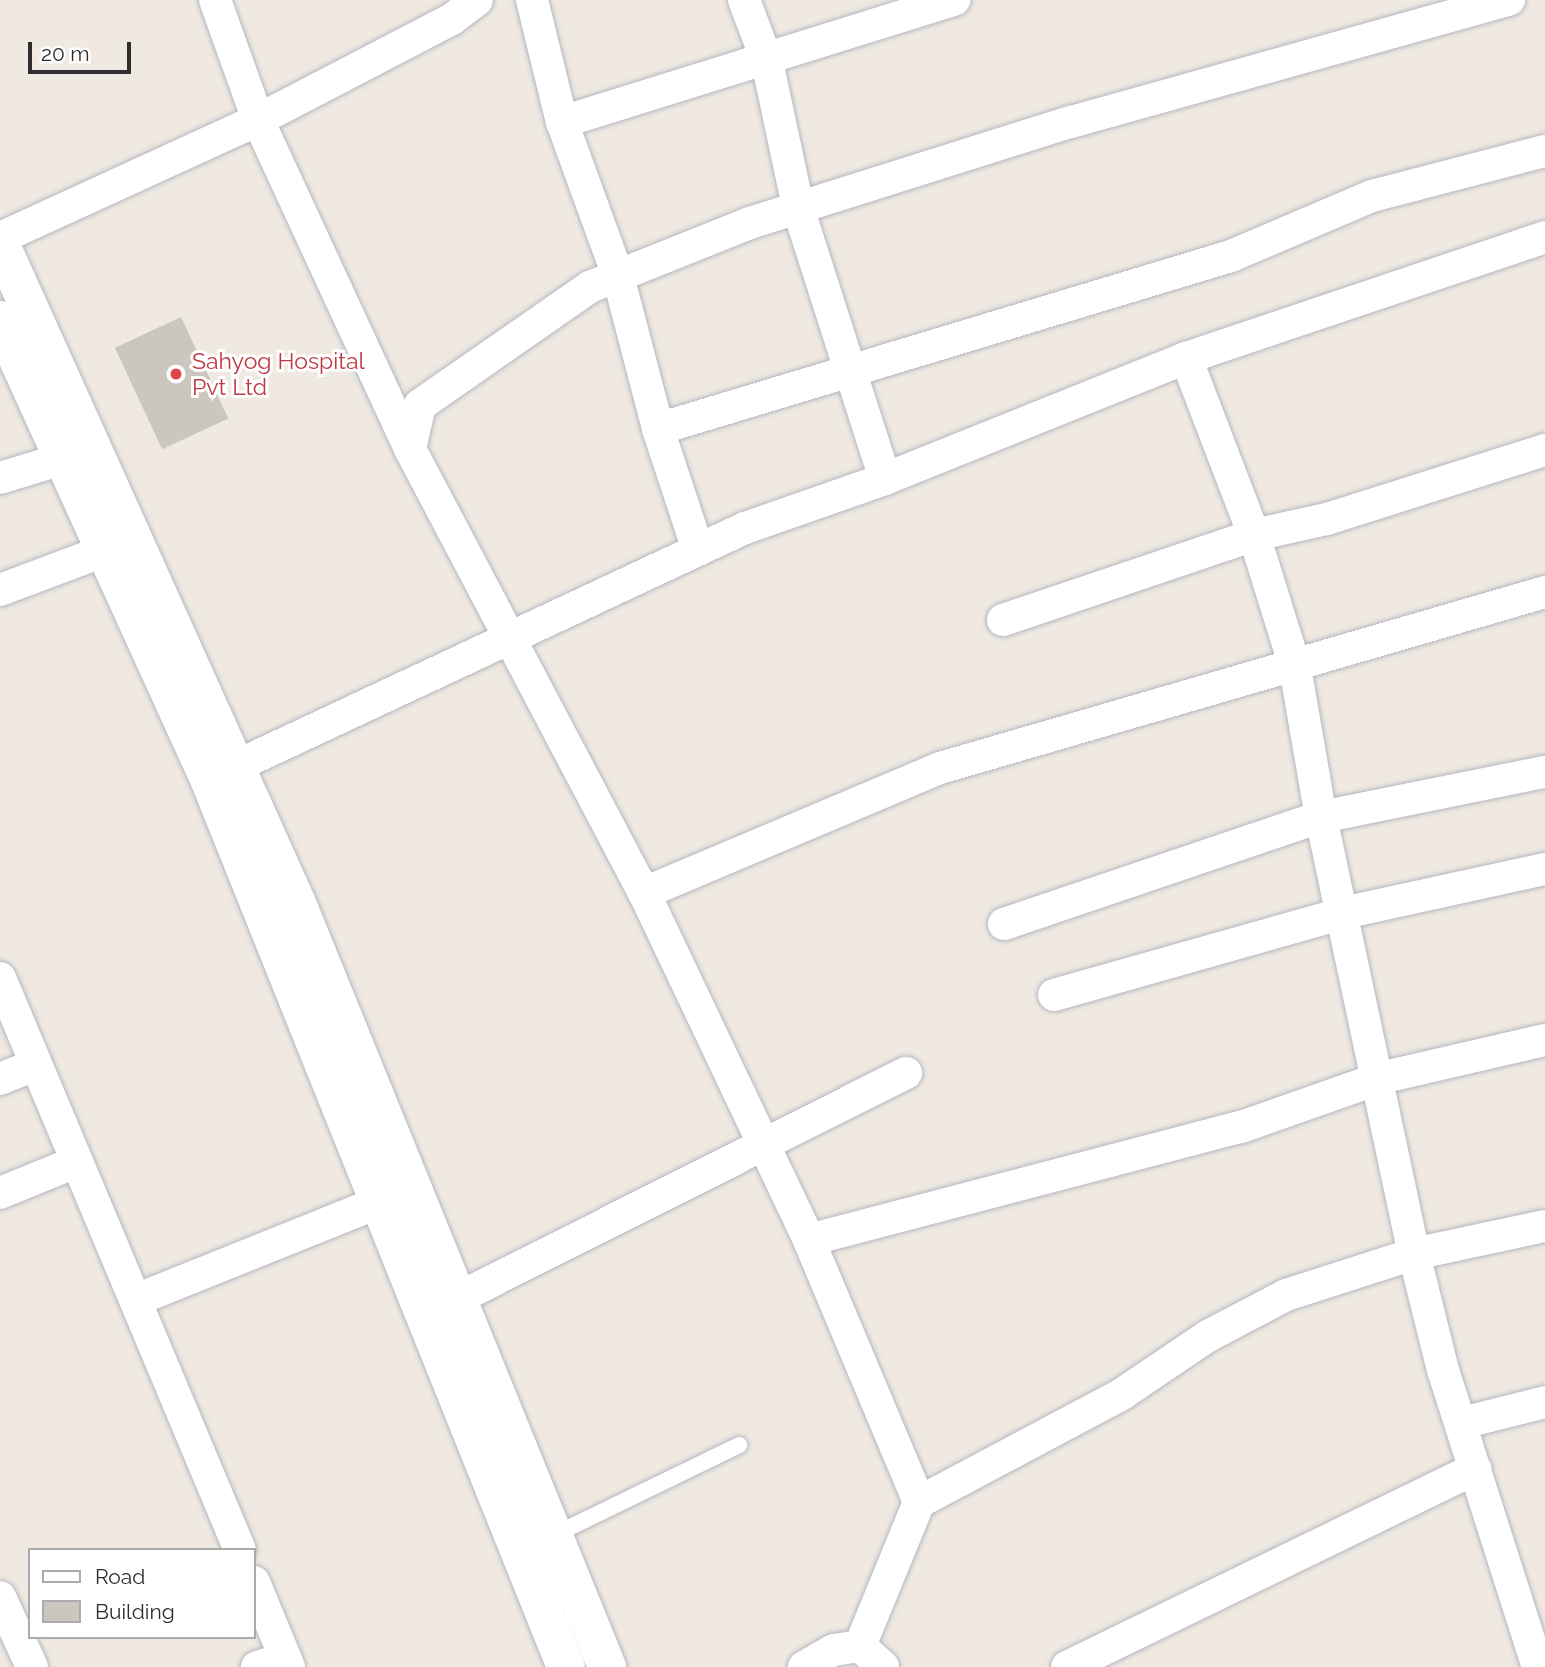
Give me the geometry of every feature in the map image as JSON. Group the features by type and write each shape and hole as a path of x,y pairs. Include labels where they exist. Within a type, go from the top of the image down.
{"main road":[{"path":"0,241 223,772 442,1306 566,1667"},
{"path":"0,320 104,551 223,772 382,1201 442,1306 554,1535 607,1667"}],"street":[{"path":"215,0 257,120 410,449 644,893 761,1146 810,1240 919,1502"},
{"path":"532,0 562,122 618,276 657,429 698,550"},
{"path":"744,0 766,61 799,211 885,479"},
{"path":"562,122 766,61 954,0"},
{"path":"410,449 420,405 590,286 750,223 799,211 1071,122 1508,0"},
{"path":"0,241 257,120 458,6"},
{"path":"657,429 1231,256 1372,196 1545,151"},
{"path":"223,772 512,640 698,550 885,479 1185,358 1545,237"},
{"path":"1185,358 1254,535 1295,667 1321,817 1381,1078 1414,1254 1475,1469 1532,1593 1538,1667"},
{"path":"1003,620 1254,535 1327,519 1545,450"},
{"path":"0,478 62,459"},
{"path":"0,590 104,551"},
{"path":"644,893 940,768 1295,667 1545,592"},
{"path":"1004,923 1321,817 1545,772"},
{"path":"1054,995 1343,912 1545,869"},
{"path":"0,978 34,1065 239,1548"},
{"path":"810,1240 1241,1127 1381,1078 1545,1040"},
{"path":"0,1079 34,1065"},
{"path":"442,1306 906,1073"},
{"path":"0,1193 76,1161"},
{"path":"135,1300 382,1201"},
{"path":"860,1646 919,1502 1122,1394 1240,1317 1286,1295 1414,1254 1545,1226"},
{"path":"1462,1423 1545,1402"},
{"path":"1067,1667 1475,1469"},
{"path":"256,1589 277,1664"},
{"path":"0,1597 32,1667"},
{"path":"804,1667 834,1650 860,1646"},
{"path":"860,1646 883,1667"}],"lane":[{"path":"554,1535 739,1445"}],"building":[{"path":"181,317 228,419 162,449 115,348"}],"place":[{"name":"Sahyog Hospital Pvt Ltd","path":"176,374"}]}
